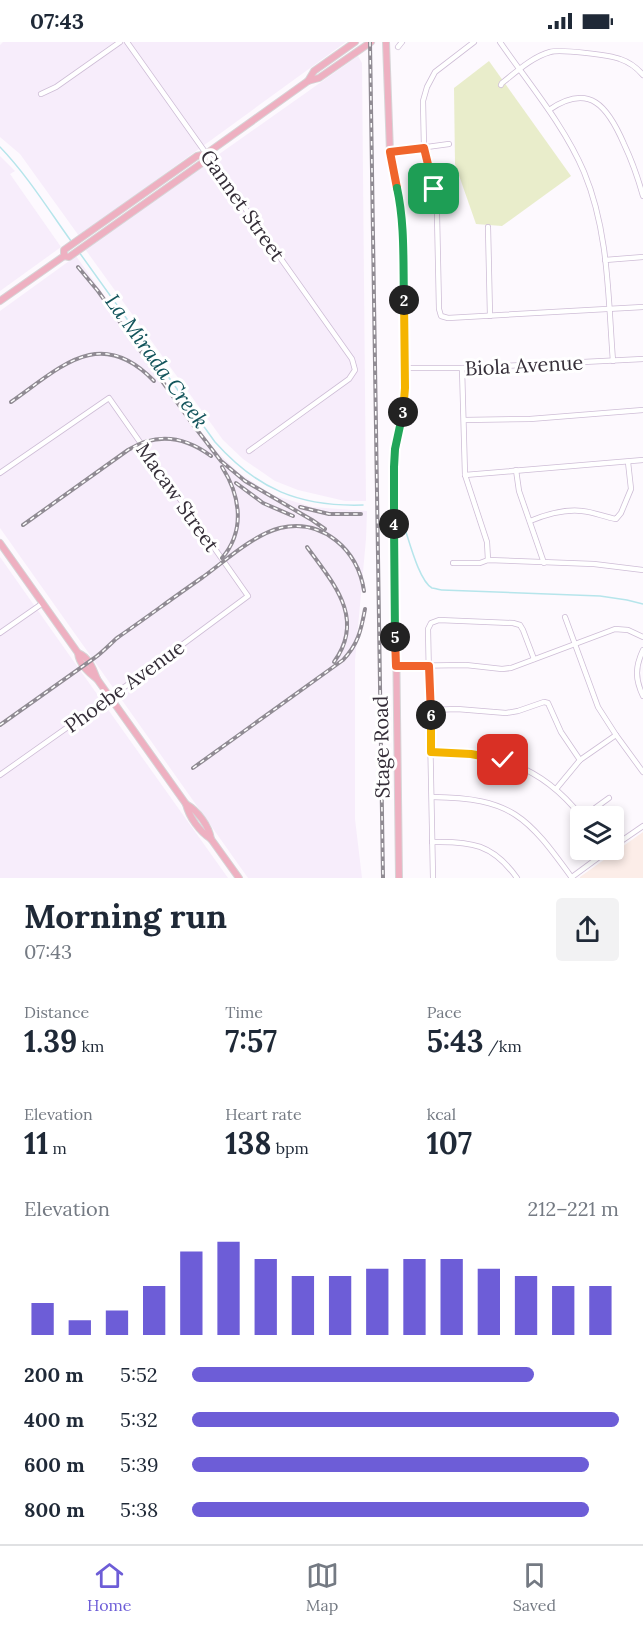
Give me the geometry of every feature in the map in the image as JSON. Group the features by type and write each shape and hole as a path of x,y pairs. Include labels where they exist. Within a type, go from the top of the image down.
{"main road":[{"path":"308,81 314,71 355,42"},
{"path":"64,256 64,250 197,156 206,154 308,81 319,78 371,42"},
{"name":"Stage Road","path":"386,42 390,152 401,204 405,368 404,407 395,449 394,467 399,878"},
{"path":"0,301 64,256 69,257 202,163 206,154"},
{"path":"0,543 78,652 79,659 87,671 97,679 186,804 193,808 238,878"}],"street":[{"path":"41,94 56,87 120,42"},
{"name":"Gannet Street","path":"127,42 352,359 355,370 349,379 249,451"},
{"path":"474,42 435,72 423,101 424,148 434,189 437,214 441,316 448,318 643,307"},
{"path":"500,42 549,110 569,142 587,181 600,225 613,361"},
{"path":"501,85 537,57 551,52 567,51 619,58 643,75"},
{"path":"549,110 570,98 594,101 605,110 619,132 631,159 643,196"},
{"path":"390,152 449,144"},
{"path":"488,228 489,316"},
{"path":"605,260 643,257"},
{"name":"Biola Avenue","path":"405,368 462,368 643,359"},
{"path":"462,368 465,475 488,542 488,560"},
{"name":"Macaw Street","path":"0,473 109,398 248,596"},
{"path":"464,420 530,419 643,410"},
{"path":"465,475 643,460"},
{"path":"530,521 563,511 582,511 616,519 631,489 628,462"},
{"path":"516,470 519,491 544,563"},
{"path":"453,562 488,560 605,565 643,570"},
{"name":"Phoebe Avenue","path":"0,775 248,596"},
{"path":"0,633 43,603"},
{"path":"565,617 598,707 642,770"},
{"path":"432,878 428,629 431,623 439,620 513,623 520,625 523,630 534,659"},
{"path":"396,666 466,665 511,668 615,629 621,628 643,637"},
{"path":"643,650 636,670 643,696"},
{"path":"430,710 457,709 506,713 544,702 548,703 561,732 580,760"},
{"path":"556,789 580,760 616,735"},
{"path":"431,752 471,754 503,760 534,774 556,789 572,806"},
{"path":"432,797 477,799 515,814 526,821 542,837 572,877 594,860"},
{"path":"597,806 609,798"},
{"path":"624,839 643,826"},
{"path":"432,842 459,842 483,847 504,861 517,878"}],"shaded area":[{"path":"3,42 346,42 79,236 20,154 0,137 0,45"},
{"path":"358,56 362,63 366,501 345,501 298,490 275,481 243,459 223,440 85,249"},
{"path":"0,156 15,171 10,174 61,247 0,291"},
{"path":"76,256 213,448 239,473 273,495 312,507 367,511 355,660 355,819 362,878 248,878 0,528 0,311"},
{"path":"0,557 72,659 228,878 0,878"},
{"path":"643,832 643,878 580,878 604,860 624,860 624,846"}],"green space":[{"path":"489,61 571,176 502,226 476,224 455,164 454,88"}],"waterway":[{"name":"La Mirada Creek","path":"0,147 28,181 71,241"},
{"name":"La Mirada Creek","path":"79,252 215,442 231,458 263,483 281,492 319,503 363,505"},
{"name":"La Mirada Creek","path":"404,526 419,569 427,584 432,588 600,596 643,604"}],"railway":[{"path":"370,42 383,878"},
{"path":"78,267 98,291 221,461 245,481 325,529"},
{"path":"11,402 64,365 81,357 98,354 116,356 134,364 154,381"},
{"path":"23,525 139,444 170,439 191,444 211,456"},
{"path":"222,467 233,489 238,512 235,536 222,558"},
{"path":"236,483 263,503 293,516"},
{"path":"300,507 329,514 361,514"},
{"path":"0,725 96,657 117,638 240,549 270,531 296,526 310,528 336,540 354,562 364,591"},
{"path":"307,547 335,588 346,616 347,631 343,646 334,662"},
{"path":"193,768 343,660 358,637 365,609"}],"route":[{"path":"434,189 424,148 390,152 401,204 405,388 394,467 396,666 429,666 431,752 471,754 503,760"}]}
